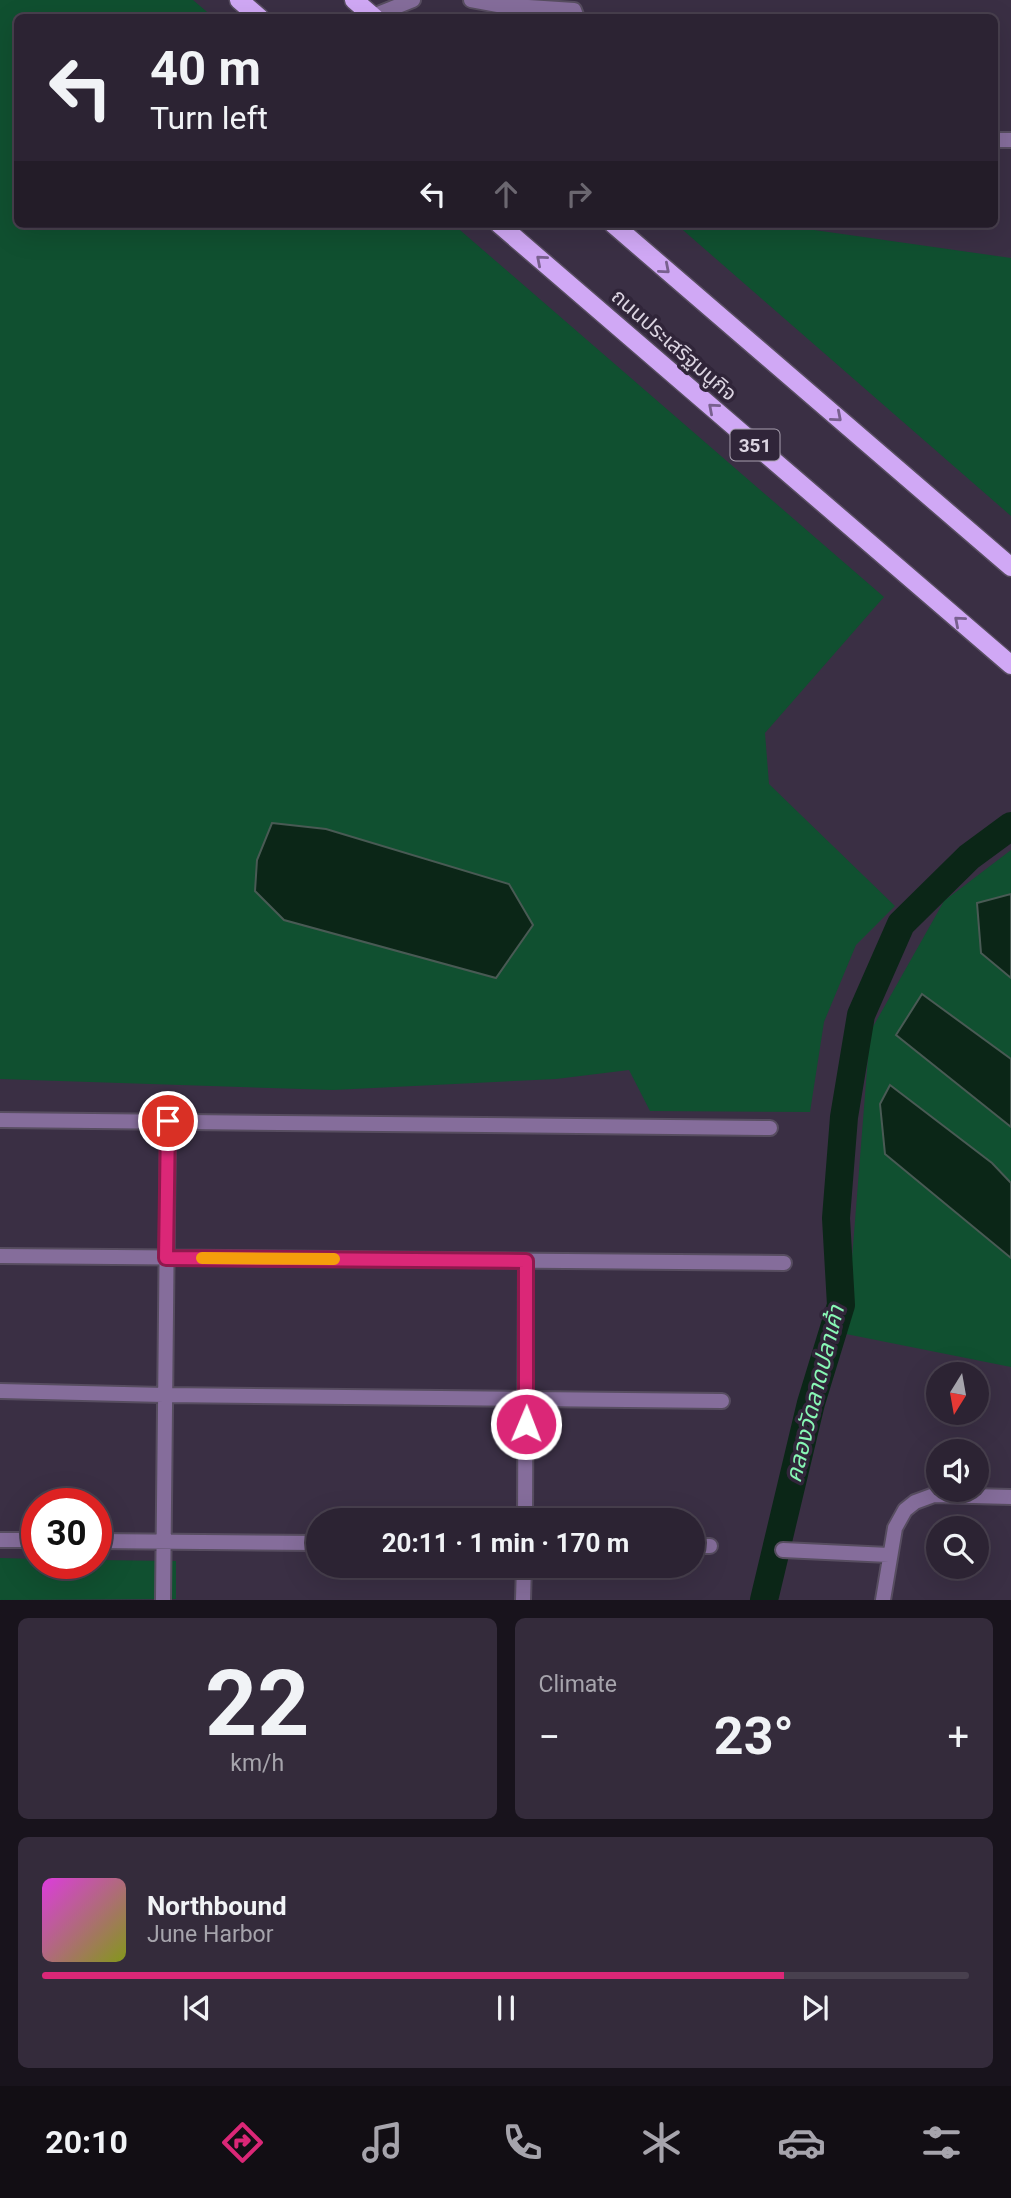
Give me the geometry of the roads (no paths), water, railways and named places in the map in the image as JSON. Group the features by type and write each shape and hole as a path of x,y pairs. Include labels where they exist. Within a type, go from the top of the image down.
{"main road":[{"path":"239,0 255,14"},
{"path":"354,0 370,14"},
{"name":"ถนนประเสริฐมนูกิจ","path":"504,228 1011,666"},
{"path":"618,228 1011,567"}],"street":[{"path":"381,14 413,0"},
{"path":"471,0 498,5 576,9"},
{"path":"0,1120 770,1128"},
{"path":"163,1600 168,1121"},
{"path":"0,1256 784,1263"},
{"path":"525,1508 526,1261"},
{"path":"0,1391 722,1401"},
{"path":"883,1600 895,1528 905,1510 915,1502 934,1495 1011,1497"},
{"path":"0,1540 21,1540"},
{"path":"112,1541 306,1543"},
{"path":"705,1546 710,1546"},
{"path":"783,1550 889,1555"},
{"path":"523,1600 524,1578"}],"waterway":[{"name":"คลองวัดลาดปลาเค้า","path":"764,1600 811,1403 841,1305 836,1218 844,1117 861,1015 901,924 969,857 1011,826"}]}
